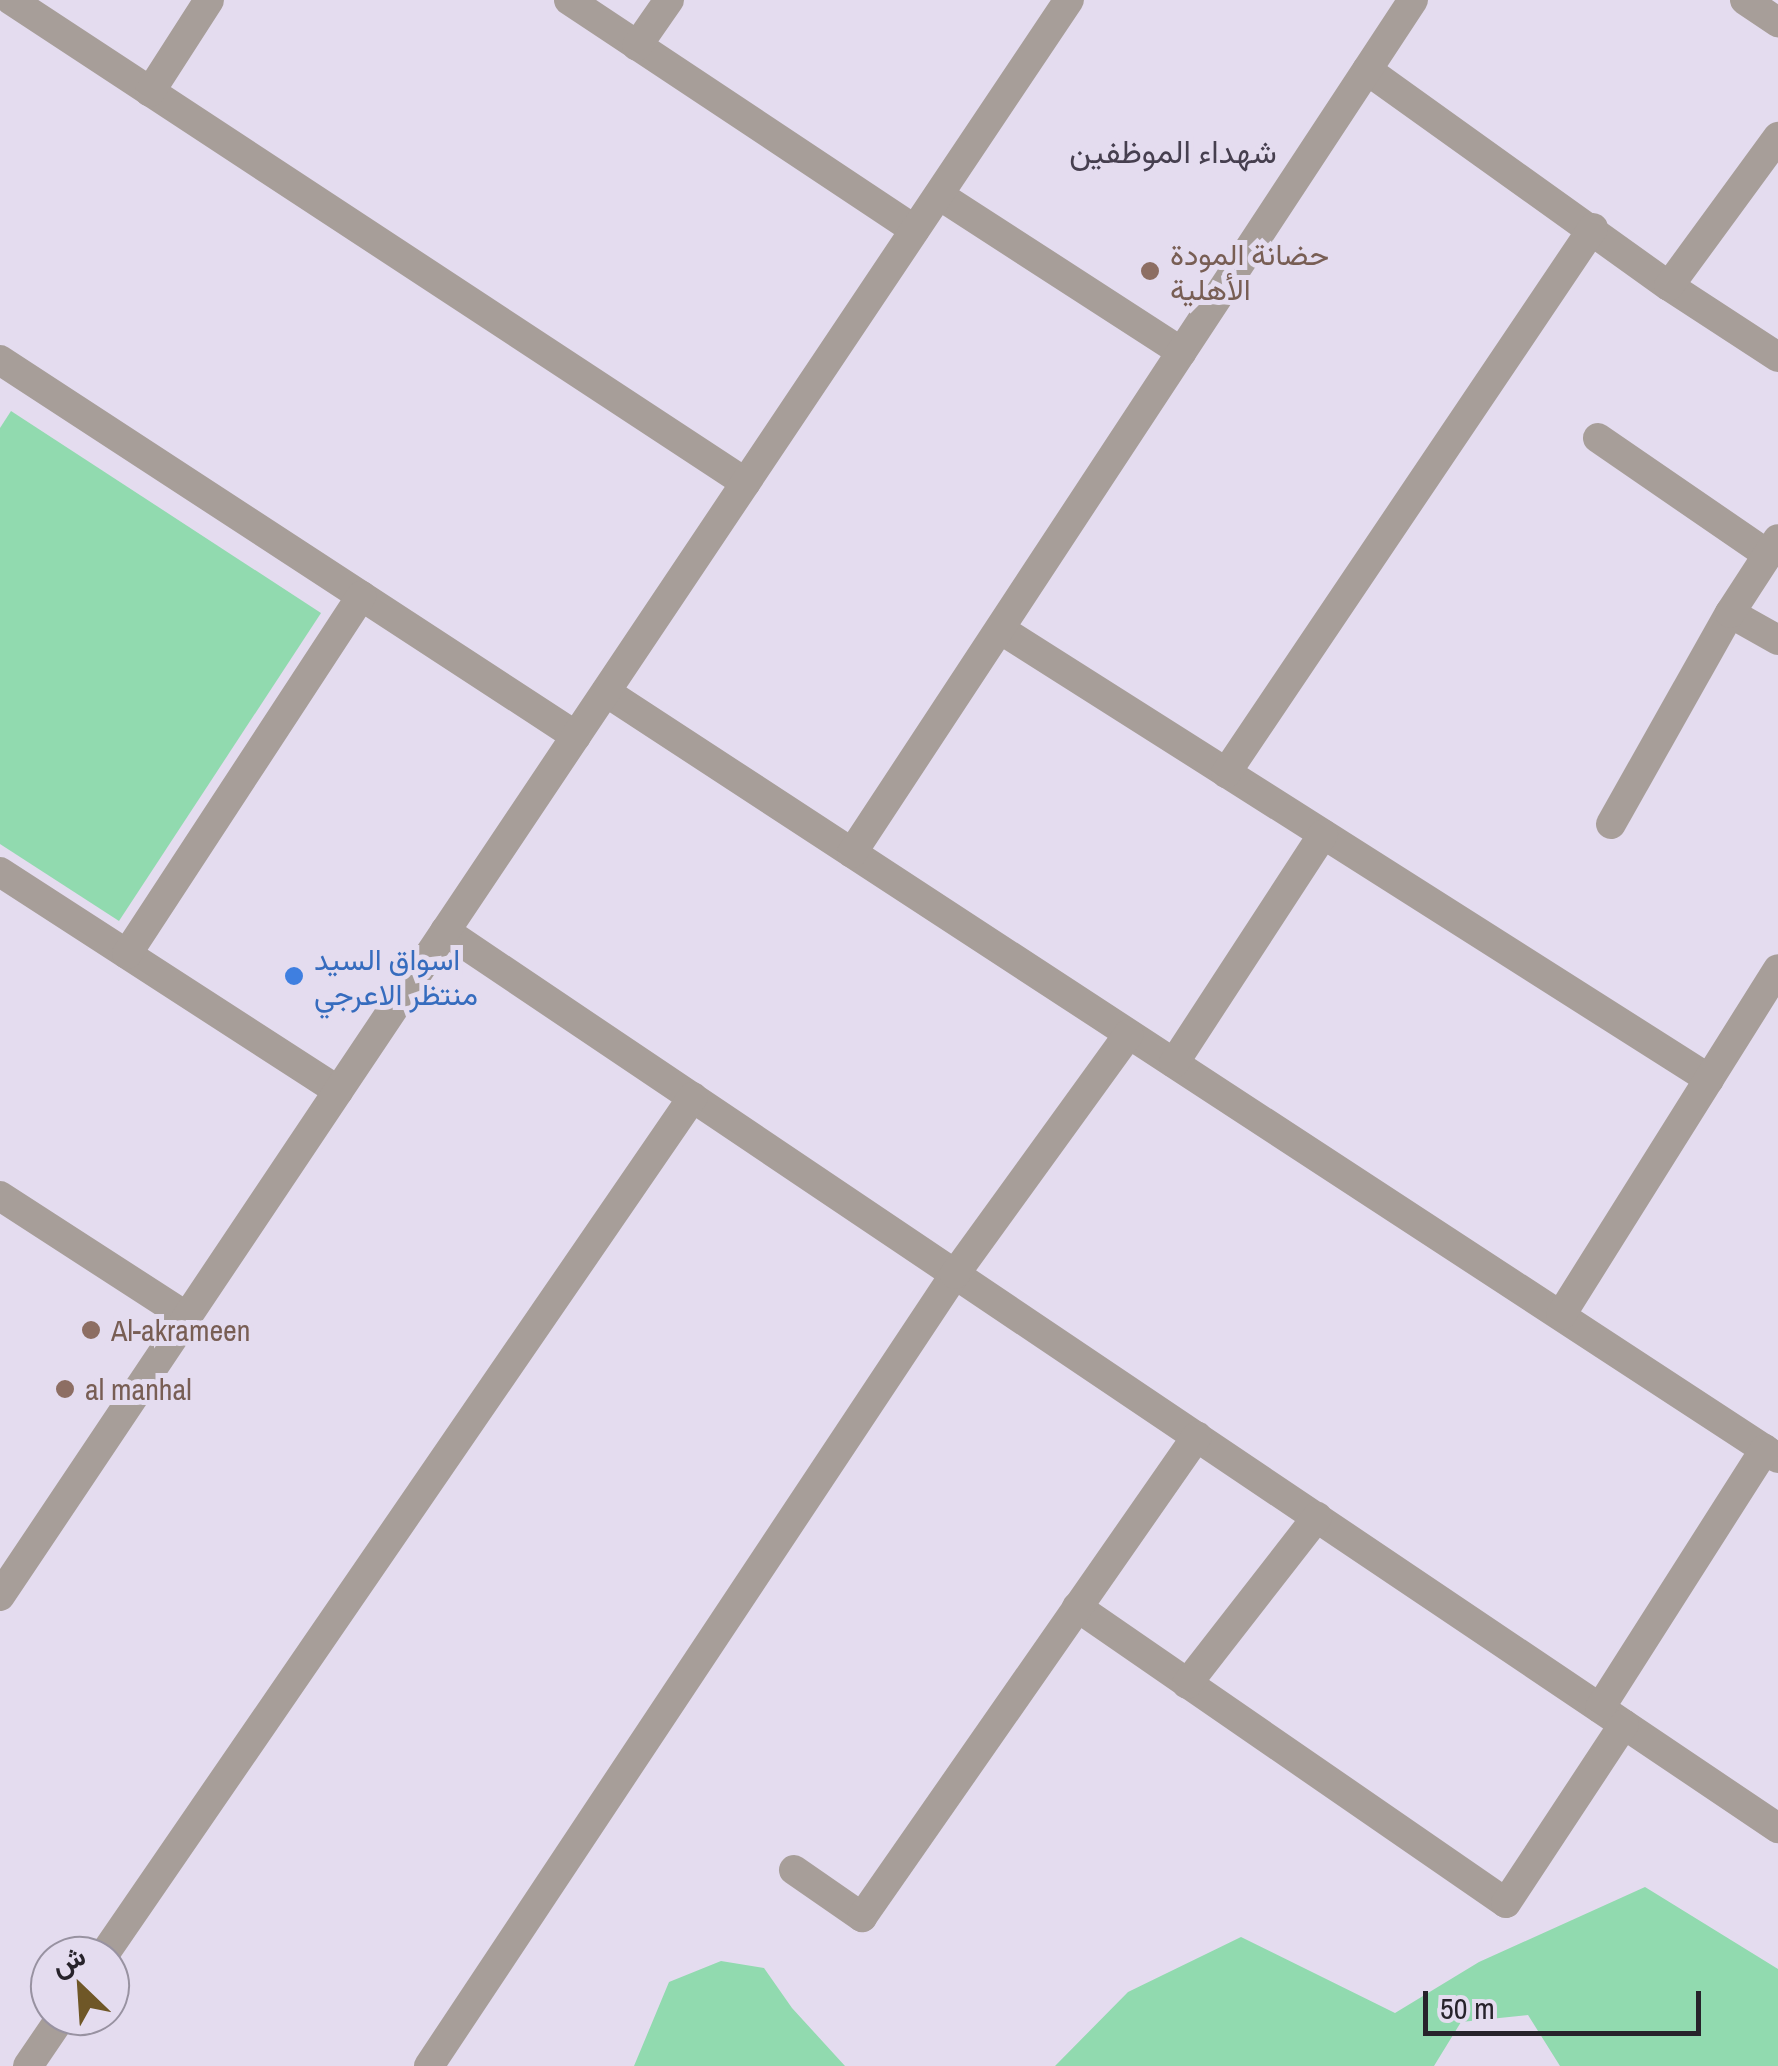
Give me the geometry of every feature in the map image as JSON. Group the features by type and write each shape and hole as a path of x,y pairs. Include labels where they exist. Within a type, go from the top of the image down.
{"street":[{"path":"11,0 746,483"},
{"path":"150,92 209,0"},
{"path":"569,0 914,230"},
{"path":"638,46 669,0"},
{"path":"0,1596 1069,0"},
{"path":"852,853 1413,0"},
{"path":"1746,0 1778,22"},
{"path":"1367,70 1669,286 1778,357"},
{"path":"1669,286 1775,146"},
{"path":"939,195 1182,352"},
{"path":"1226,773 1593,228"},
{"path":"2,365 576,736"},
{"path":"1598,438 1773,547 1730,613 1610,824"},
{"path":"126,954 362,596"},
{"path":"1730,613 1778,640"},
{"path":"1000,630 1709,1078"},
{"path":"606,692 1771,1453 1612,1716 1506,1903 1078,1608"},
{"path":"1174,1063 1323,834"},
{"path":"0,872 338,1091"},
{"path":"446,931 1778,1828"},
{"path":"1560,1316 1778,969"},
{"path":"429,2066 956,1274 1129,1034"},
{"path":"118,1936 693,1097"},
{"path":"0,1196 187,1317"},
{"path":"794,1870 862,1917 1197,1436"},
{"path":"1187,1684 1317,1517"},
{"path":"28,2066 48,2036"}],"green space":[{"path":"11,411 321,613 119,921 0,844 0,428"},
{"path":"1645,1887 1778,1969 1778,2066 1560,2066 1528,2015 1461,2022 1434,2066 1055,2066 1128,1992 1241,1937 1395,2013 1479,1962"},
{"path":"721,1961 764,1968 792,2008 845,2066 634,2066 669,1982"}],"place":[{"name":"حضانة المودة الأهلية","path":"1150,271"},
{"name":"اسواق السيد منتظر الاعرجي","path":"294,976"},
{"name":"Al-akrameen","path":"91,1330"},
{"name":"al manhal","path":"65,1389"}],"district":[{"name":"شهداء الموظفين","path":"1173,152"}]}
